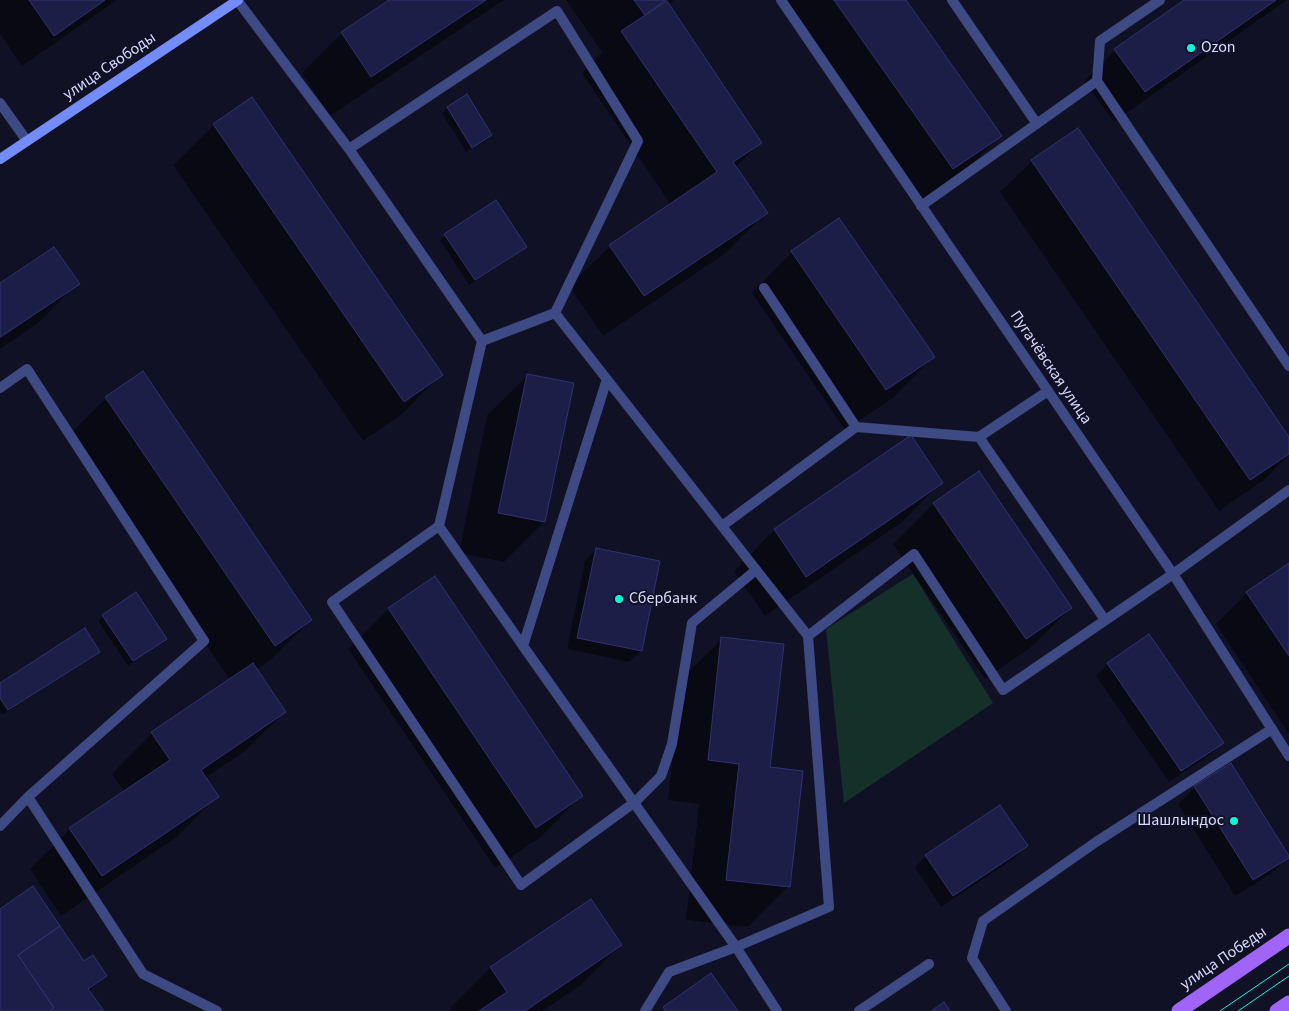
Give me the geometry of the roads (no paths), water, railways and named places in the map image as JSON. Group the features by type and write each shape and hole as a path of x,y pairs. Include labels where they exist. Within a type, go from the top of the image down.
{"main road":[{"name":"улица Победы","path":"1179,1011 1289,936"},
{"path":"1277,1011 1289,1003"}],"street":[{"path":"238,0 349,149 482,342 439,526 332,602 521,885 635,802 661,776 672,744 692,623 756,570"},
{"name":"улица Свободы","path":"0,159 238,0"},
{"name":"Пугачёвская улица","path":"781,0 1173,574 1289,756"},
{"path":"952,0 1037,124"},
{"path":"1160,0 1100,41 1097,81 1289,366"},
{"path":"349,149 556,11 638,141 555,313 482,342"},
{"path":"922,206 1097,81"},
{"path":"0,103 26,141"},
{"path":"764,288 856,427"},
{"path":"555,313 808,636 830,907 736,947 669,972 644,1011"},
{"path":"0,388 27,369 204,641 28,797 0,826"},
{"path":"523,646 607,379"},
{"path":"722,526 856,427 979,437 1048,391"},
{"path":"979,437 1105,620"},
{"path":"808,636 914,554 1004,690 1173,574 1289,490"},
{"path":"439,526 635,802 736,947 777,1011"},
{"path":"1006,1011 972,958 983,921 1096,842 1272,729"},
{"path":"28,797 143,974 217,1011"},
{"path":"859,1011 929,964"}],"tram line":[{"path":"1220,1011 1289,964"},
{"path":"1238,1011 1289,976"}],"place":[{"name":"Ozon","path":"1191,48"},
{"name":"Сбербанк","path":"619,599"},
{"name":"Шашлындос","path":"1234,821"}]}
